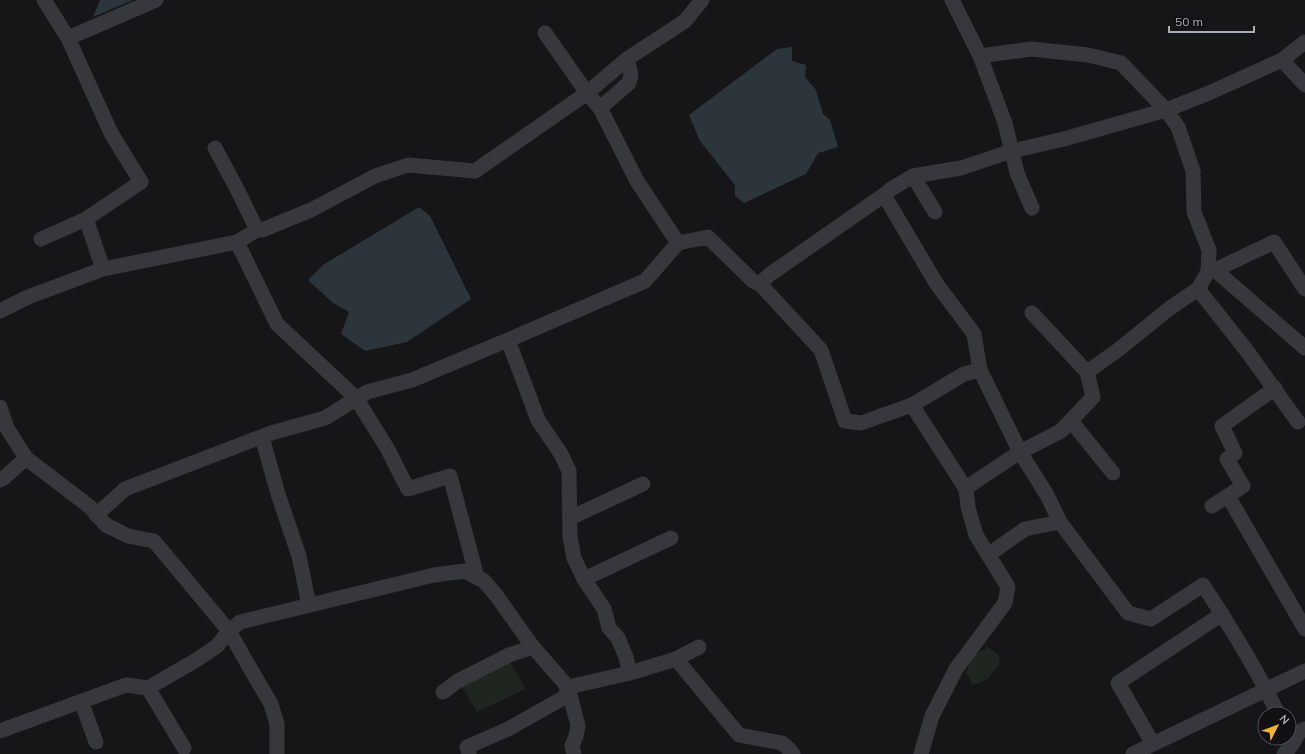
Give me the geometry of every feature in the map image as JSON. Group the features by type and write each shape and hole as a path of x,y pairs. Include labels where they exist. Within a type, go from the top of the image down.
{"street":[{"path":"41,239 86,219 141,182 111,134 68,38 44,0"},
{"path":"68,38 156,0"},
{"path":"0,311 28,297 103,269 237,242 257,230 262,230 311,210 375,176 408,165 475,171 587,93 627,59 685,21 702,0"},
{"path":"952,0 980,56 1005,122 1017,173 1032,208"},
{"path":"545,33 587,93 600,108 637,181 678,243"},
{"path":"760,284 769,275 891,189 913,176 961,168 1012,151 1064,139 1166,110 1282,60 1305,42"},
{"path":"980,56 1031,49 1088,55 1122,63 1166,110 1178,127 1193,171 1194,212 1209,250 1212,271 1305,348"},
{"path":"600,108 629,83 631,75 627,59"},
{"path":"1282,60 1305,85"},
{"path":"215,148 257,230"},
{"path":"913,176 935,212"},
{"path":"884,195 936,283 974,334 980,370 1020,452 1047,495 1060,522 1128,613 1151,619 1203,585 1222,614 1274,706"},
{"path":"86,219 103,269"},
{"path":"96,515 125,489 262,437 324,418 367,392 412,380 645,280 678,243 708,237 753,281 760,284 820,350 845,421 861,423 912,404 964,374 980,370"},
{"path":"237,242 277,324 356,398 387,448 408,489 450,476 477,577"},
{"path":"1087,372 1118,350 1170,308 1198,289 1212,271 1274,242 1305,289"},
{"path":"1198,289 1247,351 1298,422"},
{"path":"966,489 1020,452 1061,430 1093,397 1087,372 1032,313"},
{"path":"508,340 538,420 561,454 569,471 570,537 574,558 584,579 604,608 608,628 618,638 626,657 630,673"},
{"path":"1212,506 1243,486 1227,459 1235,453 1222,426 1274,388"},
{"path":"912,404 966,489 968,507 976,534 1008,587 1005,603 956,669 932,716 922,754"},
{"path":"0,407 7,428 26,458 90,506 96,515 106,525 128,536 154,541 229,631 271,704 277,724 277,754"},
{"path":"1071,421 1113,473"},
{"path":"262,437 278,494 299,556 309,605"},
{"path":"0,480 5,478 26,458"},
{"path":"570,518 643,484"},
{"path":"1228,496 1305,629"},
{"path":"988,555 1025,529 1060,522"},
{"path":"584,579 671,538"},
{"path":"0,731 126,685 148,688 198,660 217,646 229,631 240,622 434,575 465,571 484,581 496,595 533,647 568,687 578,726 572,746 574,754"},
{"path":"1153,744 1118,683 1222,614"},
{"path":"444,692 458,681 509,655 533,647"},
{"path":"568,687 630,673 676,659 699,647"},
{"path":"676,659 739,735 782,743 793,754"},
{"path":"1133,754 1305,671"},
{"path":"469,754 467,747 508,729 565,697 568,687"},
{"path":"148,688 184,748"},
{"path":"81,701 96,742"},
{"path":"1290,748 1299,732 1305,729"}],"shaded area":[{"path":"100,0 133,0 93,17"},
{"path":"792,47 792,61 806,65 805,77 816,90 823,114 830,120 838,147 818,153 806,174 744,203 735,196 735,185 700,141 689,115 777,49"},
{"path":"419,207 430,216 471,299 407,342 365,351 341,334 349,312 333,303 308,280 323,265"},
{"path":"987,647 998,654 1000,663 988,679 973,685 966,673 971,658"},
{"path":"509,660 526,689 477,712 461,685"}]}
